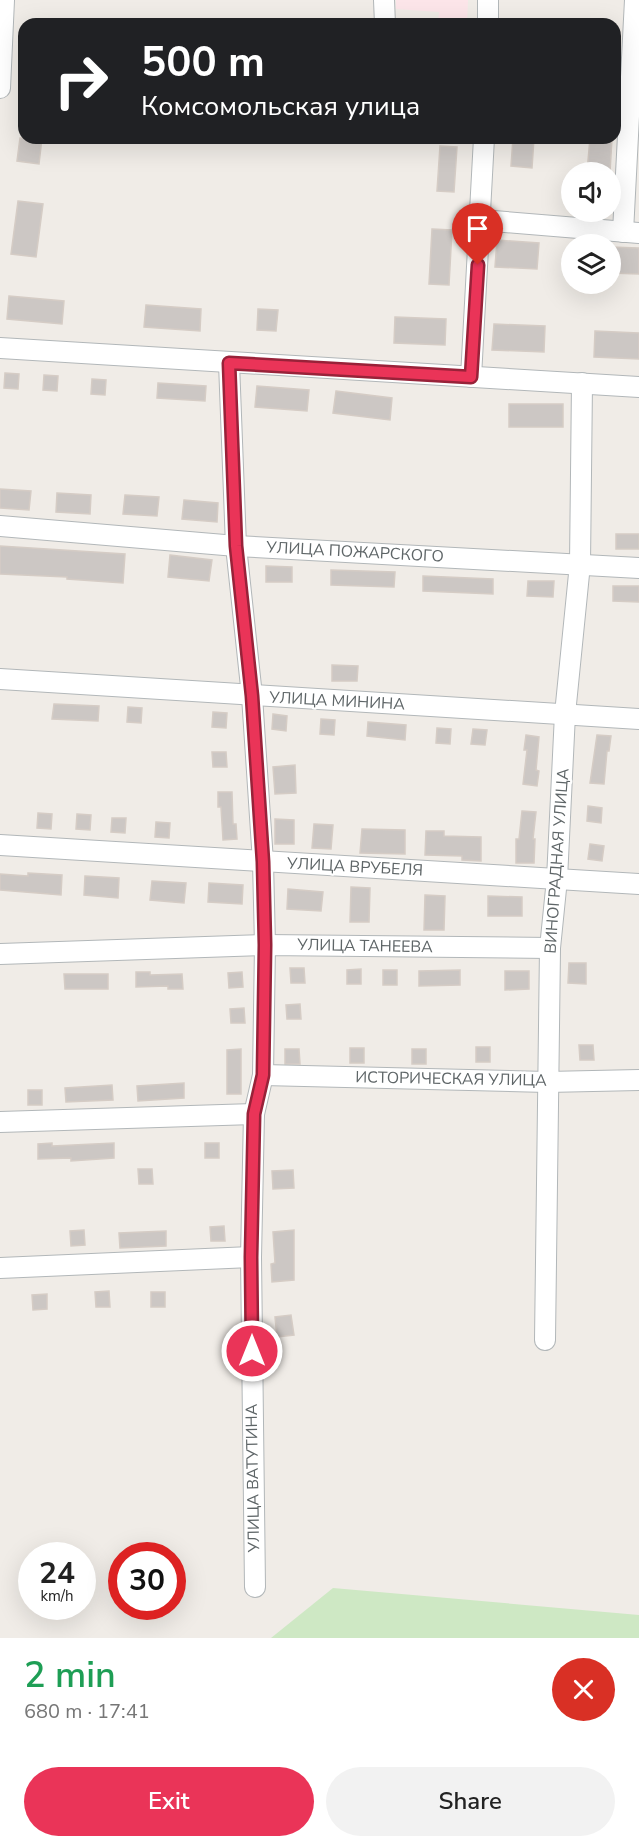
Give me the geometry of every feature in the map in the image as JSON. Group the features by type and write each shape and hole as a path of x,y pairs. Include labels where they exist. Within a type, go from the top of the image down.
{"street":[{"path":"0,88 4,0"},
{"path":"384,0 385,18"},
{"path":"488,0 488,18"},
{"path":"481,220 631,232 635,0"},
{"path":"471,377 484,144"},
{"path":"0,348 639,387"},
{"name":"УЛИЦА ВАТУТИНА","path":"229,363 236,546 252,696 263,862 265,945 263,1075 254,1114 251,1257 255,1587"},
{"name":"ВИНОГРАДНАЯ УЛИЦА","path":"545,1340 550,948 557,879 565,714 580,564 582,383"},
{"name":"УЛИЦА ПОЖАРСКОГО","path":"0,526 236,546 639,568"},
{"name":"УЛИЦА МИНИНА","path":"0,680 639,719"},
{"name":"УЛИЦА ВРУБЕЛЯ","path":"0,845 639,884"},
{"name":"УЛИЦА ТАНЕЕВА","path":"0,954 265,945 550,948"},
{"name":"ИСТОРИЧЕСКАЯ УЛИЦА","path":"263,1075 547,1082 639,1080"},
{"path":"0,1122 254,1114"},
{"path":"0,1268 251,1257"}],"shaded area":[{"path":"396,0 468,0 467,18 438,18 439,12 396,9"}],"green space":[{"path":"333,1588 639,1615 639,1638 271,1638"}],"building":[{"path":"19,144 41,144 39,164 17,161"},
{"path":"513,144 534,144 532,168 511,166"},
{"path":"589,144 612,144 611,162 588,162"},
{"path":"440,146 457,147 454,192 437,191"},
{"path":"18,201 43,204 36,257 11,254"},
{"path":"432,229 452,230 449,285 429,284"},
{"path":"497,240 539,243 537,269 495,267"},
{"path":"621,247 639,248 639,274 621,273"},
{"path":"9,296 64,301 62,324 7,319"},
{"path":"146,305 201,309 200,331 144,327"},
{"path":"258,309 278,310 276,331 257,330"},
{"path":"395,317 446,319 445,345 394,343"},
{"path":"494,324 545,326 544,352 492,350"},
{"path":"595,331 639,333 639,359 594,357"},
{"path":"5,373 19,374 18,389 4,388"},
{"path":"44,375 58,376 57,391 43,390"},
{"path":"92,379 106,380 105,395 91,394"},
{"path":"158,383 206,386 205,401 157,398"},
{"path":"257,386 309,390 307,411 255,407"},
{"path":"336,391 392,398 390,420 333,413"},
{"path":"509,404 563,404 563,427 509,427"},
{"path":"0,489 31,491 29,510 0,508"},
{"path":"57,493 91,495 90,514 56,512"},
{"path":"125,495 159,497 157,516 123,514"},
{"path":"184,500 218,503 217,522 182,519"},
{"path":"616,534 639,534 639,549 616,549"},
{"path":"0,546 125,554 123,583 67,579 67,577 0,574"},
{"path":"170,555 212,560 209,581 168,577"},
{"path":"266,566 292,567 292,582 266,582"},
{"path":"331,570 395,572 394,587 331,585"},
{"path":"423,576 493,579 493,594 423,591"},
{"path":"528,581 554,581 553,597 527,596"},
{"path":"613,586 639,586 639,602 613,601"},
{"path":"332,665 358,666 357,681 332,681"},
{"path":"54,704 99,706 98,721 52,719"},
{"path":"128,707 142,708 141,723 127,722"},
{"path":"213,712 227,713 226,728 212,727"},
{"path":"273,714 287,716 286,731 272,729"},
{"path":"321,719 335,720 334,735 320,734"},
{"path":"368,722 406,725 405,740 367,736"},
{"path":"437,728 451,729 450,744 436,743"},
{"path":"473,729 487,730 485,745 471,744"},
{"path":"526,735 539,737 537,786 523,784 527,750 524,750"},
{"path":"597,735 611,736 604,784 590,783"},
{"path":"212,752 226,752 227,767 213,767"},
{"path":"295,765 296,793 275,794 273,767"},
{"path":"218,792 232,792 233,824 236,824 237,839 223,840"},
{"path":"588,806 602,808 601,823 587,821"},
{"path":"522,811 536,812 533,839 535,839 534,863 516,863 516,839 519,839"},
{"path":"38,813 52,814 51,829 37,828"},
{"path":"77,814 91,815 90,830 76,829"},
{"path":"112,818 126,818 125,833 111,832"},
{"path":"275,819 294,820 294,844 275,844"},
{"path":"156,822 170,823 169,838 155,837"},
{"path":"314,824 333,825 331,849 312,848"},
{"path":"362,829 405,830 405,854 360,853"},
{"path":"426,831 444,831 444,836 481,837 481,861 462,860 462,856 425,855"},
{"path":"590,844 604,846 602,861 588,859"},
{"path":"28,873 62,875 61,895 0,890 0,874 28,876"},
{"path":"85,876 119,878 118,898 84,895"},
{"path":"152,881 186,883 184,903 150,900"},
{"path":"209,883 243,885 242,904 208,902"},
{"path":"351,887 370,888 369,922 350,922"},
{"path":"288,889 323,892 321,911 287,909"},
{"path":"425,895 445,896 444,930 424,930"},
{"path":"488,896 522,897 522,916 488,916"},
{"path":"569,963 586,963 586,984 568,983"},
{"path":"290,968 304,968 305,983 291,983"},
{"path":"361,969 361,984 347,984 347,970"},
{"path":"383,970 397,970 397,985 383,985"},
{"path":"460,970 460,985 419,986 419,971"},
{"path":"505,971 529,971 529,989 505,990"},
{"path":"136,972 150,972 150,975 182,974 183,989 168,989 168,986 136,987"},
{"path":"242,972 243,987 229,988 228,973"},
{"path":"64,974 108,974 108,989 65,989"},
{"path":"300,1004 301,1019 287,1019 286,1005"},
{"path":"244,1008 245,1023 231,1023 230,1009"},
{"path":"579,1045 593,1045 594,1060 580,1060"},
{"path":"476,1047 490,1047 490,1062 476,1062"},
{"path":"350,1048 364,1048 364,1063 350,1063"},
{"path":"241,1049 241,1094 227,1094 227,1050"},
{"path":"285,1049 299,1049 300,1064 285,1064"},
{"path":"412,1049 426,1049 426,1064 412,1064"},
{"path":"184,1083 184,1098 138,1101 137,1086"},
{"path":"112,1085 113,1100 66,1102 65,1088"},
{"path":"28,1090 42,1090 42,1105 28,1105"},
{"path":"52,1143 52,1146 114,1143 114,1158 71,1161 71,1158 38,1159 38,1144"},
{"path":"205,1143 219,1143 219,1158 205,1158"},
{"path":"138,1169 152,1169 153,1184 139,1184"},
{"path":"293,1170 294,1188 273,1189 272,1171"},
{"path":"224,1226 225,1241 211,1241 210,1227"},
{"path":"84,1230 85,1245 71,1246 70,1231"},
{"path":"294,1230 294,1280 272,1282 271,1264 275,1263 273,1232"},
{"path":"166,1231 166,1246 120,1248 119,1233"},
{"path":"109,1291 110,1307 96,1307 95,1292"},
{"path":"151,1292 165,1292 165,1307 151,1307"},
{"path":"47,1294 47,1309 33,1310 32,1295"},
{"path":"291,1315 294,1335 277,1337 275,1317"}],"route":[{"path":"252,1351 254,1114 263,1075 265,945 263,862 252,696 236,546 229,363 471,377 478,265"}]}
